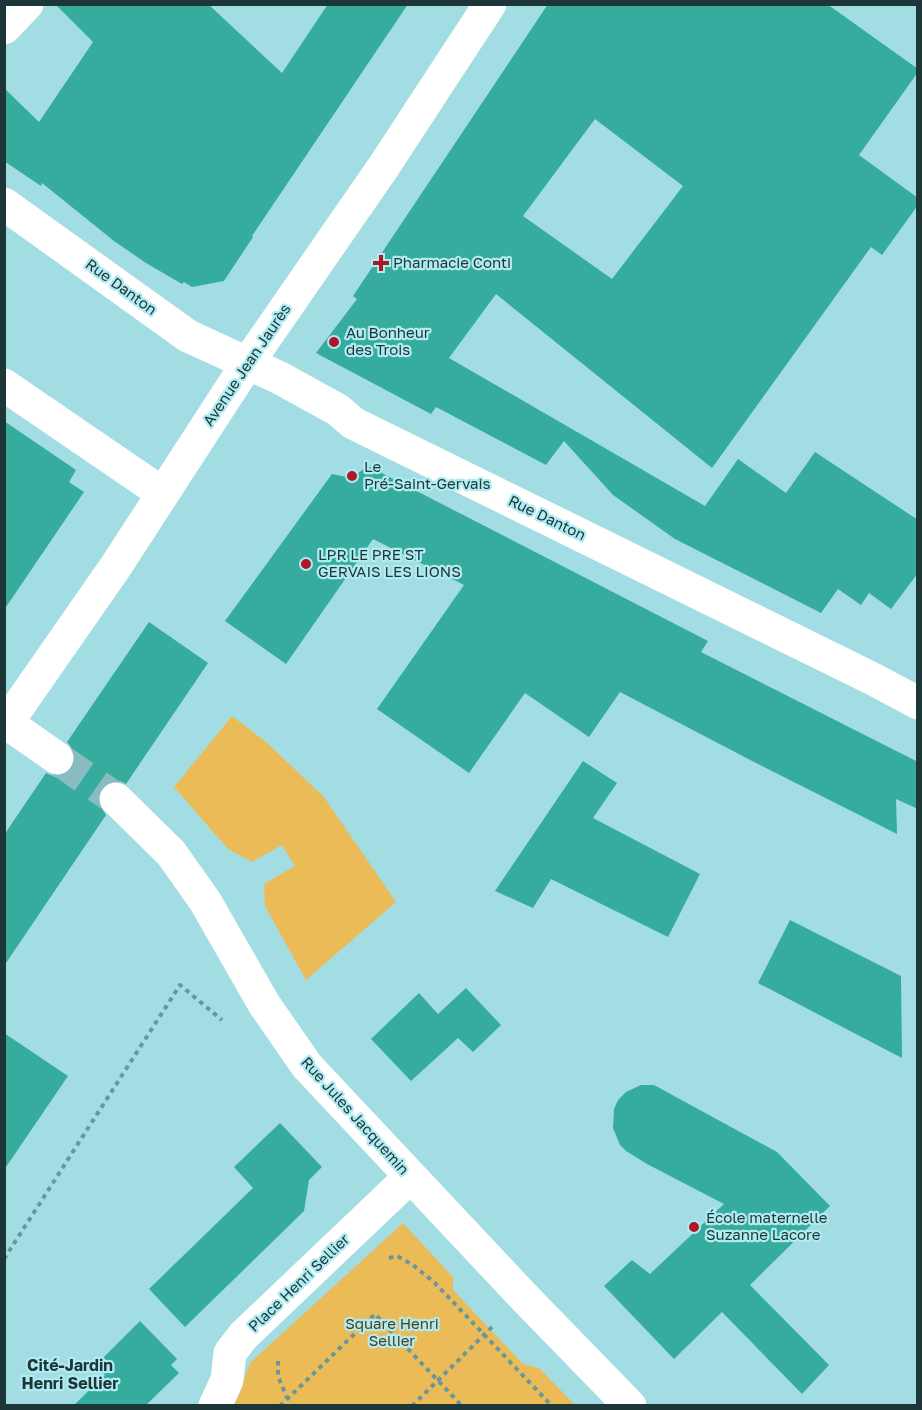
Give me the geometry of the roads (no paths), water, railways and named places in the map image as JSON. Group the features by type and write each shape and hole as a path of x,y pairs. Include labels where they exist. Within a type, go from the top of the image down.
{"street":[{"path":"4,28 27,4"},
{"name":"Avenue Jean Jaurès","path":"6,725 116,566 247,364 384,166 490,4"},
{"name":"Rue Danton","path":"4,204 189,336 280,378 338,410 353,423 918,703"},
{"path":"4,385 162,493"},
{"path":"6,725 57,758"},
{"name":"Rue Jules Jacquemin","path":"116,800 171,853 199,891 264,1004 307,1066 630,1406"},
{"name":"Place Henri Sellier","path":"215,1406 226,1380 230,1353 243,1336 410,1177"}],"tunnel":[{"path":"57,758 116,799"}],"place":[{"name":"Pharmacie Conti","path":"381,263"},
{"name":"Au Bonheur des Trois","path":"334,342"},
{"name":"Le Pré-Saint-Gervais","path":"352,476"},
{"name":"LPR LE PRE ST GERVAIS LES LIONS","path":"306,564"},
{"name":"École maternelle Suzanne Lacore","path":"694,1227"}],"district":[{"name":"Cité-Jardin Henri Sellier","path":"70,1374"}],"park label":[{"name":"Square Henri Sellier","path":"392,1332"}]}
